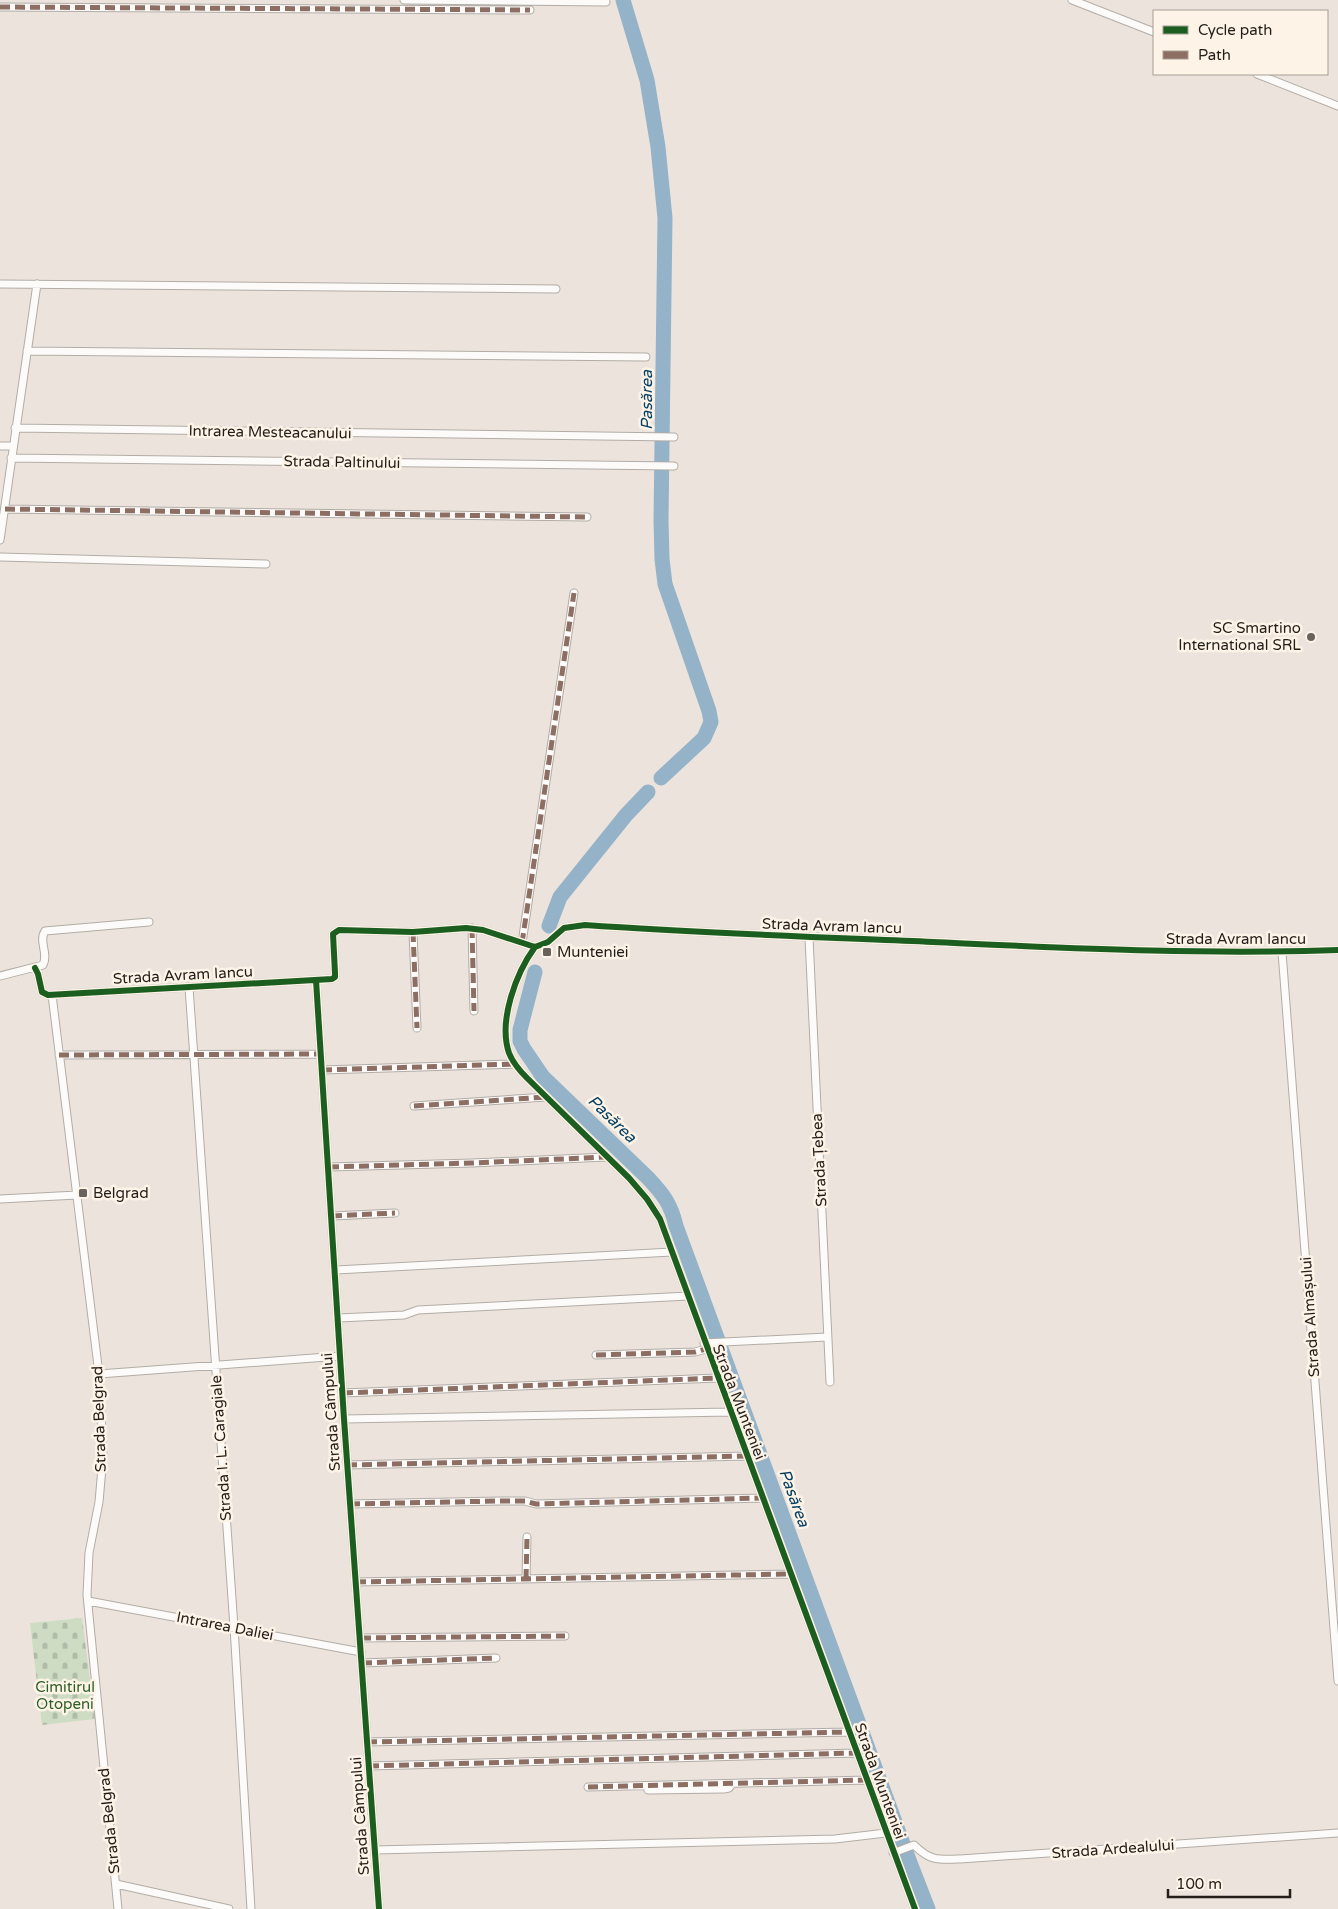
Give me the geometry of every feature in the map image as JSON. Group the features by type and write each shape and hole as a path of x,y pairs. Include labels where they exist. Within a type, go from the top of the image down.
{"street":[{"path":"404,0 606,2"},
{"path":"1072,0 1153,32"},
{"path":"0,7 530,10"},
{"path":"1260,75 1338,106"},
{"path":"0,284 556,289"},
{"path":"0,540 37,284"},
{"path":"27,351 646,357"},
{"name":"Intrarea Mesteacanului","path":"15,428 674,437"},
{"path":"0,446 13,446"},
{"name":"Strada Paltinului","path":"11,458 674,466"},
{"path":"5,509 587,517"},
{"path":"0,557 266,564"},
{"path":"522,942 574,593"},
{"path":"0,976 35,968 45,963 45,950 42,938 44,931 149,922"},
{"name":"Strada Avram Iancu","path":"535,947 548,942 564,928 585,925 809,938 1188,952 1338,950"},
{"path":"472,928 474,1011"},
{"path":"316,980 332,979 335,977 333,934 335,931 413,932 472,928 535,947"},
{"path":"413,932 417,1028"},
{"name":"Strada Țebea","path":"809,938 830,1382"},
{"name":"Strada Munteniei","path":"535,947 520,971 506,1022 507,1043 514,1064 629,1178 647,1199 660,1220 886,1832 896,1852 915,1909"},
{"name":"Strada Almașului","path":"1282,952 1338,1681"},
{"name":"Strada Belgrad","path":"35,968 42,992 52,995 99,1374 104,1456 99,1502 88,1561 88,1601 118,1909"},
{"name":"Strada Avram Iancu","path":"52,995 316,980"},
{"name":"Strada Câmpului","path":"316,980 347,1465 361,1638 379,1909"},
{"name":"Strada I. L. Caragiale","path":"189,987 234,1627 251,1909"},
{"path":"60,1055 321,1054"},
{"path":"322,1070 514,1064"},
{"path":"414,1106 546,1097"},
{"path":"329,1167 606,1157"},
{"path":"0,1199 77,1195"},
{"path":"332,1216 395,1213"},
{"path":"336,1270 672,1252"},
{"path":"338,1318 404,1315 418,1310 688,1296"},
{"path":"596,1355 696,1352 714,1343 827,1337"},
{"path":"99,1374 340,1356"},
{"path":"343,1393 717,1378"},
{"path":"344,1419 730,1412"},
{"path":"347,1465 747,1456"},
{"path":"350,1504 500,1501 525,1501 536,1504 762,1498"},
{"path":"526,1579 527,1537"},
{"path":"356,1582 790,1574"},
{"name":"Intrarea Daliei","path":"88,1601 361,1652"},
{"path":"361,1638 565,1636"},
{"path":"362,1662 496,1658"},
{"path":"367,1742 849,1732"},
{"path":"369,1766 857,1753"},
{"path":"588,1787 867,1780"},
{"path":"626,1790 724,1789 729,1788 732,1784"},
{"path":"375,1850 835,1839 886,1832"},
{"name":"Strada Ardealului","path":"896,1852 914,1845 929,1858 938,1860 1338,1833"},
{"path":"116,1884 229,1909"}],"green space":[{"name":"Cimitirul Otopeni","path":"82,1618 95,1719 42,1725 30,1623"}],"waterway":[{"name":"Pasărea","path":"623,0 647,80 658,147 665,218 661,520 665,584 709,711 711,722 704,738 661,778"},
{"name":"Pasărea","path":"549,926 560,897 626,815 648,792"},
{"name":"Pasărea","path":"535,972 520,1030 520,1041 543,1077 648,1178 662,1194 672,1211 928,1909"}],"marked path":[{"path":"0,7 530,10"},
{"path":"5,509 587,517"},
{"path":"522,943 574,593"},
{"path":"472,928 474,1011"},
{"path":"413,932 417,1028"},
{"path":"59,1055 321,1054"},
{"path":"322,1070 514,1064"},
{"path":"414,1106 546,1097"},
{"path":"329,1167 606,1157"},
{"path":"332,1216 395,1213"},
{"path":"596,1355 695,1352 706,1349"},
{"path":"343,1393 717,1378"},
{"path":"347,1465 747,1456"},
{"path":"350,1504 500,1501 525,1501 536,1504 762,1498"},
{"path":"526,1579 527,1537"},
{"path":"356,1582 790,1574"},
{"path":"361,1638 565,1636"},
{"path":"362,1663 496,1658"},
{"path":"367,1742 849,1732"},
{"path":"369,1766 857,1753"},
{"path":"588,1787 867,1780"}],"cycle path":[{"path":"35,968 42,992 48,995 332,979 335,977 333,934 339,930 413,932 466,928 483,930 535,947 548,942 564,928 585,925 759,935 1085,948 1237,952 1338,950"},
{"path":"535,947 521,970 507,1012 506,1040 509,1053 524,1075 629,1178 647,1199 660,1219 915,1909"},
{"path":"316,980 344,1419 379,1909"}],"place":[{"name":"SC Smartino International SRL","path":"1311,637"},
{"name":"Munteniei","path":"547,952"},
{"name":"Belgrad","path":"83,1193"}]}
